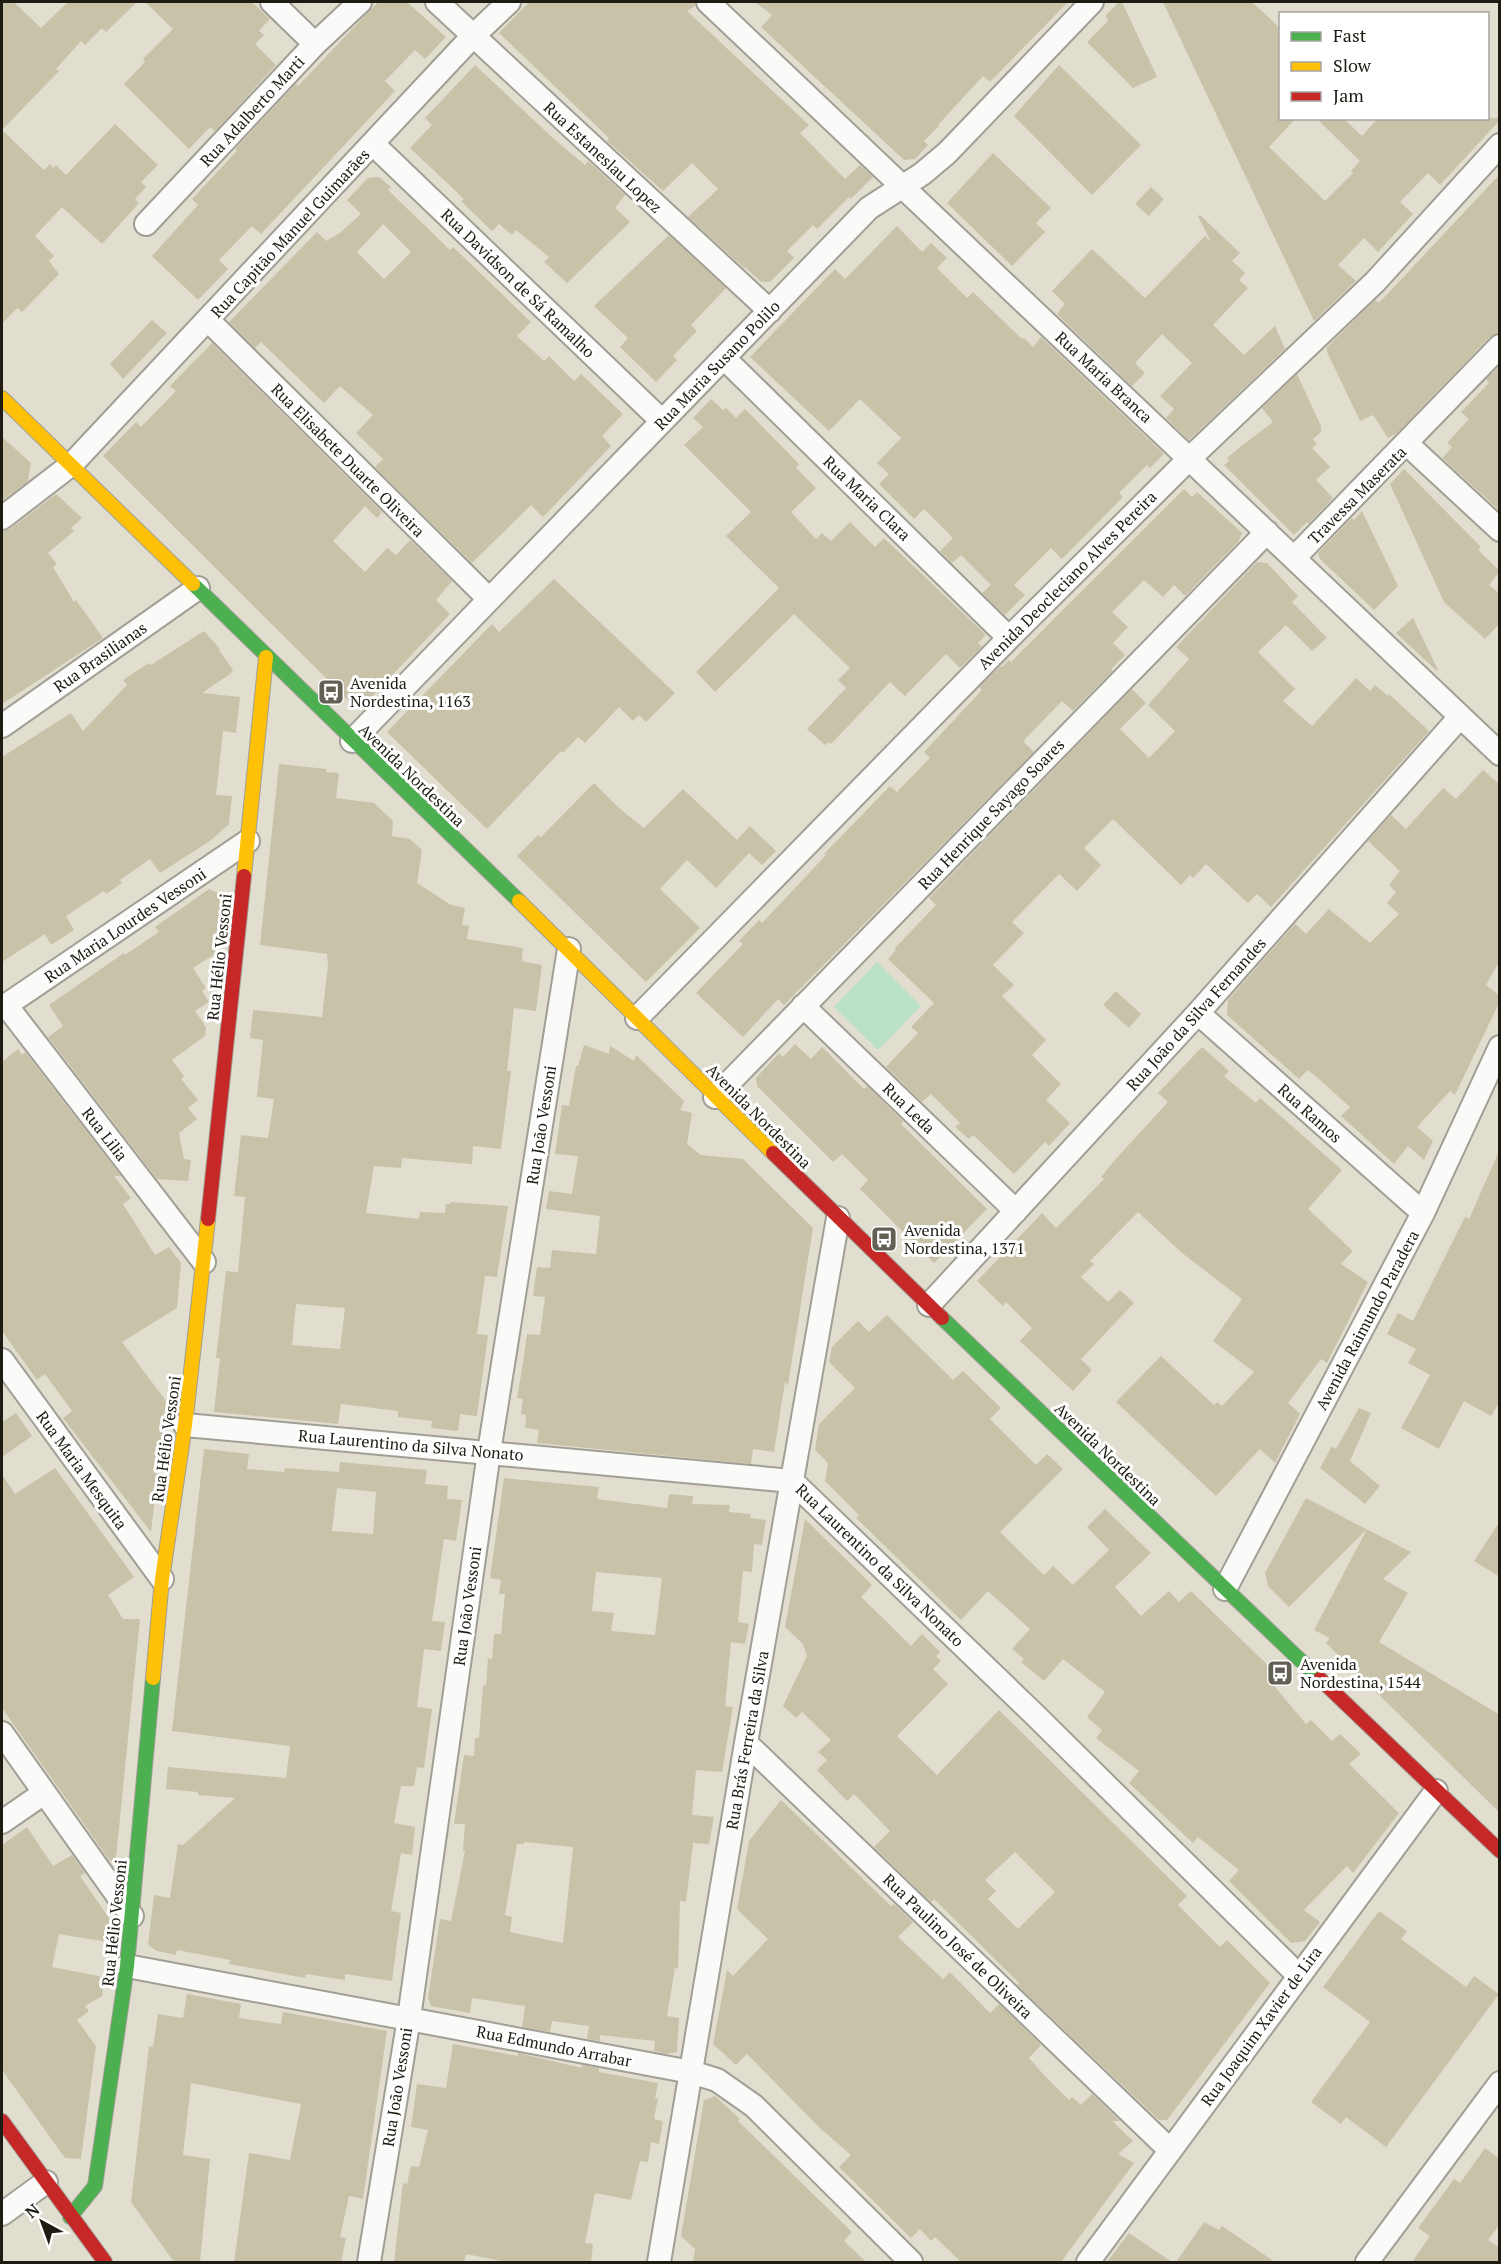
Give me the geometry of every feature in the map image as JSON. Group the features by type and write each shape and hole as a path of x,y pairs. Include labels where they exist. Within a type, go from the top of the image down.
{"main road":[{"name":"Avenida Nordestina","path":"2,398 72,464 352,741 569,949 838,1218 1500,1851"},
{"name":"Rua Hélio Vessoni","path":"70,2217 95,2186 127,1966 162,1579 186,1425 266,657"},
{"path":"2,2121 105,2262"}],"street":[{"path":"272,2 315,44"},
{"name":"Rua Adalberto Marti","path":"146,224 315,44 360,2"},
{"name":"Rua Estaneslau Lopez","path":"437,2 770,311"},
{"name":"Rua Capitão Manuel Guimarães","path":"2,518 72,464 473,36 508,2"},
{"name":"Rua Maria Branca","path":"708,2 1190,458 1459,718 1500,754"},
{"name":"Rua Maria Susano Polilo","path":"352,741 869,208 922,174 946,153 1092,2"},
{"name":"Rua Davidson de Sá Ramalho","path":"373,144 662,421"},
{"name":"Avenida Deocleciano Alves Pereira","path":"638,1018 1009,638 1190,458 1375,282 1500,146"},
{"name":"Rua Elisabete Duarte Oliveira","path":"208,320 489,599"},
{"path":"1406,443 1500,346"},
{"name":"Rua Maria Clara","path":"724,358 1009,638"},
{"name":"Travessa Maserata","path":"1294,558 1406,443 1500,530"},
{"name":"Rua Henrique Sayago Soares","path":"715,1097 1267,532"},
{"name":"Rua Brasilianas","path":"2,726 198,588"},
{"name":"Rua João da Silva Fernandes","path":"929,1305 1198,1013 1459,718"},
{"name":"Rua Maria Lourdes Vessoni","path":"4,1007 248,841"},
{"name":"Rua João Vessoni","path":"369,2262 409,2018 489,1452 569,949"},
{"name":"Rua Leda","path":"803,1006 1016,1211"},
{"name":"Rua Lilia","path":"4,1007 204,1262"},
{"name":"Rua Ramos","path":"1198,1013 1423,1213"},
{"name":"Avenida Raimundo Paradera","path":"1225,1588 1423,1213 1500,1047"},
{"name":"Rua Brás Ferreira da Silva","path":"659,2262 746,1743 838,1218"},
{"name":"Rua Maria Mesquita","path":"2,1360 162,1579"},
{"name":"Rua Laurentino da Silva Nonato","path":"186,1425 792,1481 1035,1715 1299,1976"},
{"path":"2,1733 132,1916"},
{"name":"Rua Paulino José de Oliveira","path":"746,1743 1170,2150"},
{"name":"Rua Joaquim Xavier de Lira","path":"1088,2262 1436,1791"},
{"path":"2,1822 44,1793"},
{"name":"Rua Edmundo Arrabar","path":"127,1966 691,2072 717,2080 754,2106 911,2262"},
{"path":"1367,2262 1500,2083"},
{"path":"2,2214 46,2182"}],"green space":[{"path":"877,962 921,1006 878,1050 834,1007"}],"building":[{"path":"2,2 14,2 41,28 68,2 137,2 106,32 102,28 85,45 81,41 56,69 59,71 2,130"},
{"path":"145,2 252,2 270,19 259,31 264,35 255,44 276,65 215,131 210,127 189,149 124,84 145,62 143,59 173,29"},
{"path":"378,2 407,2 446,37 425,59 415,50 385,81 395,91 261,234 252,226 219,260 228,269 198,300 152,256 198,205 192,199 237,151 235,149"},
{"path":"529,2 695,2 695,6 687,11 809,125 800,133 845,179 860,165 873,177 817,229 813,225 787,251 794,258 770,282 761,282 688,217 718,189 692,163 663,191 607,141 609,138 499,33"},
{"path":"755,2 1068,2 990,82 983,76 924,141 928,145 915,159 904,160 761,27 772,15"},
{"path":"1119,2 1122,2 1157,77 1133,88 1087,42 1108,21 1106,15"},
{"path":"1163,2 1252,2 1279,27 1279,120 1294,120 1269,147 1325,201 1353,173 1351,171 1360,161 1318,120 1345,120 1362,136 1376,120 1489,120 1489,118 1500,118 1440,185 1428,173 1400,202 1413,214 1378,252 1364,238 1338,265 1356,281 1314,321"},
{"path":"475,65 554,139 585,165 588,161 625,195 615,208 630,222 567,283 544,262 549,257 516,230 512,235 499,224 492,231 461,201 464,199 410,148 432,125 425,118"},
{"path":"1059,65 1141,145 1092,195 1014,116"},
{"path":"115,124 158,165 141,182 146,187 135,199 139,203 102,244 62,207 35,236 54,256 49,261 59,274 22,312 17,308 2,324 2,130 44,170 50,164 53,168 56,165 66,175"},
{"path":"993,153 1051,208 1036,223 1045,232 1012,266 947,203"},
{"path":"1500,174 1500,333 1490,337 1397,433 1388,438 1373,415 1360,421 1327,352 1327,347 1375,300 1379,303"},
{"path":"379,177 391,187 388,190 450,250 453,247 531,322 517,336 544,361 549,356 574,381 581,374 623,414 602,436 611,446 543,517 531,505 472,563 375,467 383,459 356,433 373,415 340,386 324,403 261,342 255,348 229,322 317,232 326,241 340,233 361,214 347,200 368,178","holes":["383,224 411,252 384,279 357,252"]},
{"path":"1151,187 1164,199 1149,216 1135,204"},
{"path":"1200,215 1240,253 1232,261 1245,273 1239,280 1248,288 1213,325 1244,355 1275,326 1285,349 1189,440 1166,418 1174,409 1160,396 1192,363 1162,334 1135,363 1145,373 1132,386 1057,314 1065,304 1052,291 1092,249 1145,298 1205,236 1211,242 1198,216"},
{"path":"897,226 922,252 931,243 947,258 937,268 967,298 973,292 1033,347 1041,337 1164,454 1150,468 1147,465 1119,493 1123,497 1062,559 1051,548 1014,585 1025,595 1005,615 982,593 991,585 961,555 952,563 940,551 953,538 924,509 914,519 879,484 889,474 877,463 901,438 860,399 829,431 750,357 835,269 845,279"},
{"path":"669,235 726,288 691,325 697,331 673,356 677,360 656,382 620,347 628,338 594,306"},
{"path":"152,320 167,333 123,379 110,364"},
{"path":"212,343 382,512 377,518 365,506 333,541 365,572 387,548 396,555 410,540 452,581 436,600 450,614 365,704 354,706 103,456 136,422 141,427 176,391 170,386"},
{"path":"1500,366 1500,511 1442,458 1452,447 1447,443 1469,419 1461,412 1489,383 1486,379"},
{"path":"1297,374 1321,426 1321,432 1313,439 1317,444 1312,448 1330,467 1316,480 1333,498 1294,535 1224,465 1229,461 1227,458 1273,422 1262,408"},
{"path":"711,399 723,410 726,408 736,418 745,409 799,464 796,468 816,488 791,512 816,539 822,533 831,541 850,522 875,547 884,538 986,635 978,643 982,647 960,668 946,654 905,696 890,682 831,744 829,742 825,745 807,729 846,688 838,680 850,668 794,614 715,692 696,672 779,588 726,536 751,512 684,445 703,427 693,418"},
{"path":"2,437 31,463 28,481 2,501"},
{"path":"1404,469 1481,547 1478,550 1500,571 1489,585 1500,594 1500,623 1485,639 1444,602 1390,484"},
{"path":"1184,489 1192,497 1197,492 1242,533 1238,542 1185,596 1174,585 1163,597 1144,580 1112,612 1128,627 1113,643 1125,655 1111,669 1113,671 1073,711 1062,701 1025,739 1024,742 1034,752 784,1005 778,999 743,1037 696,993 743,944 739,941 759,920 762,923 826,855 824,854 890,786 897,792 930,758 924,752 982,690 979,687 1001,666 1009,660 1011,662"},
{"path":"56,494 82,518 71,528 74,531 48,553 57,564 53,567 74,602 76,600 103,638 2,704 2,531 10,529"},
{"path":"1362,511 1398,586 1374,610 1320,559 1318,553 1352,518 1354,520"},
{"path":"1257,562 1267,563 1298,596 1292,602 1327,638 1312,651 1286,625 1258,652 1295,689 1283,701 1312,726 1356,678 1370,691 1375,685 1388,696 1389,694 1429,731 1271,907 1257,894 1248,903 1206,864 1193,878 1190,875 1181,885 1113,819 1084,848 1101,865 1077,891 1059,874 1012,922 1024,933 993,965 1014,985 1002,996 1046,1040 1032,1055 1061,1084 1046,1100 1070,1123 1049,1146 1045,1142 1014,1174 973,1135 969,1139 955,1127 960,1123 931,1094 922,1102 886,1067 918,1033 911,1027 934,1003 888,959 896,950 894,949 936,905 929,898 1132,689 1146,703 1120,729 1149,758 1175,731 1148,705 1189,659 1176,647"},
{"path":"554,579 675,693 646,722 639,715 633,721 619,707 585,743 578,737 563,753 561,751 487,829 387,732 492,624 499,632"},
{"path":"1413,618 1438,670 1437,671 1396,633"},
{"path":"204,631 220,649 233,670 202,693 240,697 236,733 223,731 216,795 232,796 229,824 210,841 160,873 150,859 120,880 122,883 106,894 104,891 66,916 74,930 51,945 45,934 2,962 2,757 71,713 83,731 127,685 123,680"},
{"path":"279,764 327,769 326,772 339,773 336,798 374,803 393,821 392,836 410,839 422,850 417,883 451,905 465,908 462,925 469,926 467,939 523,948 522,961 542,965 536,1011 514,1008 507,1071 511,1071 501,1149 473,1146 472,1164 402,1158 401,1168 374,1166 366,1213 419,1219 420,1212 445,1213 446,1204 450,1202 508,1206 497,1277 485,1276 477,1334 488,1335 477,1416 460,1414 458,1431 431,1428 432,1421 398,1417 398,1411 341,1404 338,1424 214,1412 220,1358 216,1358 226,1271 238,1272 245,1197 234,1196 241,1135 268,1138 274,1099 257,1097 263,1040 250,1038 253,1010 322,1017 328,966 327,954 260,945","holes":["296,1304 345,1308 340,1349 292,1345"]},
{"path":"1483,770 1500,785 1500,960 1486,985 1500,996 1500,1001 1455,1095 1450,1091 1417,1127 1433,1141 1424,1160 1408,1146 1394,1164 1341,1116 1350,1107 1320,1080 1308,1070 1299,1079 1227,1015 1228,1000 1295,924 1306,934 1329,909 1370,943 1399,914 1387,903 1396,892 1389,885 1400,871 1368,841 1391,815 1406,829 1443,788 1456,799"},
{"path":"594,783 619,808 644,828 683,789 737,840 750,826 776,851 762,865 749,853 716,888 687,860 660,889 700,928 646,982 517,856 538,835 541,837"},
{"path":"209,889 222,895 215,954 193,968 206,988 202,991 209,1002 195,1011 206,1027 205,1036 172,1060 184,1076 181,1079 198,1100 188,1108 197,1119 179,1133 184,1159 191,1160 188,1181 157,1179 48,1037 63,1026 49,1005 124,953 125,955 159,932 155,927"},
{"path":"1116,991 1141,1014 1129,1028 1103,1005"},
{"path":"795,1044 811,1059 822,1047 864,1089 867,1086 903,1121 901,1124 987,1209 934,1263 860,1189 868,1180 842,1154 833,1162 757,1086 756,1078 779,1053 783,1057"},
{"path":"584,1045 609,1054 610,1046 634,1061 636,1055 684,1101 680,1110 692,1113 687,1144 701,1155 743,1159 813,1228 788,1385 785,1382 774,1452 753,1449 751,1464 537,1443 539,1430 525,1428 526,1415 521,1414 523,1399 517,1398 527,1334 540,1335 545,1297 533,1296 537,1267 550,1268 552,1250 596,1254 600,1216 546,1209 549,1191 572,1194 578,1156 555,1154 562,1105 569,1106 576,1066 578,1066"},
{"path":"1202,1047 1229,1071 1224,1076 1256,1103 1260,1098 1342,1170 1308,1209 1353,1251 1341,1264 1368,1282 1327,1363 1321,1359 1288,1403 1300,1414 1275,1463 1260,1449 1216,1496 1116,1402 1161,1356 1214,1405 1217,1402 1222,1406 1254,1372 1213,1341 1242,1299 1182,1253 1138,1212 1090,1261 1094,1264 1081,1277 1108,1302 1120,1290 1134,1303 1081,1359 1092,1370 1073,1391 1020,1341 1032,1328 1006,1302 1003,1306 977,1281 1042,1213 1056,1228 1104,1179 1101,1177 1113,1162 1168,1102 1158,1093"},
{"path":"18,1049 22,1055 25,1052 121,1176 114,1176 131,1198 123,1204 155,1255 169,1247 181,1263 177,1308 122,1342 166,1401 151,1532 63,1418 72,1411 45,1374 37,1380 2,1331 2,1062"},
{"path":"1500,1149 1500,1401 1491,1416 1464,1401 1439,1449 1401,1428 1430,1375 1408,1363 1416,1349 1387,1334 1398,1313 1413,1321 1465,1217 1469,1219"},
{"path":"887,1315 953,1380 963,1371 1001,1408 990,1419 1036,1465 1047,1454 1063,1469 1000,1532 1044,1575 1053,1566 1073,1585 1109,1550 1087,1527 1105,1509 1151,1553 1115,1587 1141,1616 1169,1591 1179,1602 1191,1591 1278,1675 1270,1681 1306,1724 1311,1720 1332,1741 1340,1734 1361,1754 1349,1764 1399,1813 1353,1873 1347,1866 1304,1910 1320,1922 1305,1941 1291,1943 1229,1881 1239,1870 1198,1837 1193,1843 1129,1783 1139,1771 1096,1738 1102,1730 1087,1717 1105,1692 1063,1659 1044,1681 1021,1662 1024,1659 1012,1649 1030,1629 988,1591 961,1620 856,1518 859,1515 825,1481 828,1463 815,1450 819,1424 855,1388 829,1362 832,1347 858,1321 869,1332"},
{"path":"1359,1408 1371,1413 1350,1461 1380,1486 1365,1504 1320,1468 1332,1446 1336,1449"},
{"path":"16,1413 32,1436 2,1457 2,1422"},
{"path":"204,1449 249,1454 247,1469 284,1472 285,1468 339,1472 340,1462 427,1470 425,1484 448,1486 447,1499 462,1500 456,1541 444,1539 432,1621 445,1622 441,1651 424,1649 417,1707 432,1709 424,1768 417,1767 414,1786 401,1786 394,1823 415,1827 412,1855 401,1853 391,1911 401,1913 392,1981 345,1974 345,1980 306,1974 305,1978 229,1964 230,1960 177,1950 176,1955 157,1951 148,1945 154,1895 170,1898 178,1844 183,1845 235,1798 198,1795 198,1792 166,1789 168,1767 286,1778 290,1746 172,1731","holes":["338,1479 337,1488 376,1492 373,1534 332,1531"]},
{"path":"55,1468 134,1577 108,1595 123,1619 140,1619 116,1858 110,1861 2,1708 2,1474 15,1494"},
{"path":"504,1478 599,1487 597,1499 667,1508 669,1494 693,1496 692,1504 730,1505 729,1512 751,1514 750,1518 766,1520 762,1545 754,1544 752,1572 743,1571 738,1622 749,1624 745,1644 731,1642 725,1706 733,1707 722,1772 696,1770 692,1815 714,1817 709,1844 693,1843 686,1902 680,1901 678,1969 675,1968 667,2016 679,2018 677,2052 666,2054 654,2051 655,2041 600,2035 600,2041 587,2039 589,2026 552,2021 550,2032 522,2027 525,2006 472,1998 470,2013 431,2006 428,1998 440,1919 451,1921 465,1851 463,1851 465,1824 454,1824 464,1755 474,1756 475,1738 479,1738 483,1685 486,1686 488,1658 492,1659 494,1634 501,1634 505,1594 499,1594 501,1580 490,1578","holes":["596,1572 662,1578 655,1635 611,1631 614,1613 592,1611","524,1842 573,1847 563,1943 510,1932 512,1917 505,1915 517,1844 524,1844"]},
{"path":"1306,1498 1367,1529 1289,1607 1268,1586 1265,1573"},
{"path":"805,1519 872,1585 861,1597 911,1646 922,1634 940,1652 936,1656 941,1661 933,1669 948,1684 897,1736 937,1775 999,1710 1187,1896 1178,1905 1220,1947 1227,1940 1270,1983 1167,2120 1159,2120 1017,1985 1019,1983 934,1899 931,1902 874,1847 890,1831 854,1794 847,1801 817,1770 827,1760 818,1752 831,1740 802,1712 796,1718 783,1706 807,1656 803,1644 785,1627","holes":["1015,1852 1055,1892 1018,1929 988,1899 996,1891 985,1880"]},
{"path":"1500,1521 1500,1577 1474,1561"},
{"path":"1367,1529 1411,1552 1383,1579 1408,1593 1379,1642 1500,1715 1500,1813 1326,1643 1330,1638 1314,1630"},
{"path":"781,1800 891,1906 894,1904 913,1922 898,1937 943,1979 950,1972 990,2013 999,2004 1041,2045 1029,2058 1045,2076 1069,2100 1072,2097 1081,2105 1092,2094 1120,2121 1112,2121 1133,2141 1118,2154 1134,2163 1061,2262 961,2262 935,2237 931,2241 920,2229 911,2238 839,2167 851,2155 821,2129 747,2054 736,2065 713,2044 727,1970 733,1976 768,1939 737,1909 749,1841"},
{"path":"27,1827 53,1866 72,1855 85,1873 80,1876 111,1921 108,1942 59,1934 52,1967 104,1977 102,1996 85,2006 89,2011 77,2020 96,2046 81,2159 65,2158 2,2070 2,1845"},
{"path":"1379,1911 1407,1931 1401,1939 1466,1987 1474,1976 1499,1994 1386,2147 1346,2117 1341,2124 1311,2102 1370,2022 1323,1987"},
{"path":"187,1994 241,2004 239,2018 281,2024 283,2012 387,2031 363,2199 349,2196 340,2237 346,2238 341,2262 234,2262 249,2153 290,2160 301,2104 191,2083 183,2155 210,2159 200,2262 174,2262 131,2202 149,2046 153,2047 158,2014 183,2018"},
{"path":"453,2044 518,2056 518,2053 582,2068 582,2065 599,2068 599,2072 658,2083 654,2119 663,2121 659,2144 651,2142 648,2162 640,2161 631,2200 595,2193 585,2243 593,2244 591,2262 507,2262 466,2254 464,2262 394,2262 403,2183 407,2184 411,2166 419,2167 428,2130 411,2127 417,2084 446,2088"},
{"path":"715,2096 852,2232 844,2241 866,2262 693,2262 695,2249 681,2236 704,2100"},
{"path":"1485,2148 1500,2159 1500,2224 1488,2240 1500,2248 1500,2262 1412,2262 1430,2236 1418,2228 1454,2179 1460,2183"},
{"path":"1204,2222 1219,2230 1222,2226 1275,2262 1176,2262"},
{"path":"1129,2233 1172,2262 1107,2262"}],"traffic: fast":[{"path":"193,584 519,901"},
{"path":"942,1318 1320,1679"},
{"path":"70,2217 95,2186 127,1966 153,1678"}],"traffic: slow":[{"path":"2,398 193,584"},
{"path":"244,876 266,657"},
{"path":"519,901 773,1153"},
{"path":"153,1678 162,1579 185,1425 208,1219"}],"traffic: jam":[{"path":"208,1219 244,876"},
{"path":"773,1153 942,1318"},
{"path":"1320,1679 1500,1851"},
{"path":"2,2121 105,2262"}],"place":[{"name":"Avenida Nordestina, 1163","path":"331,692"},
{"name":"Avenida Nordestina, 1371","path":"884,1239"},
{"name":"Avenida Nordestina, 1544","path":"1280,1673"}]}
